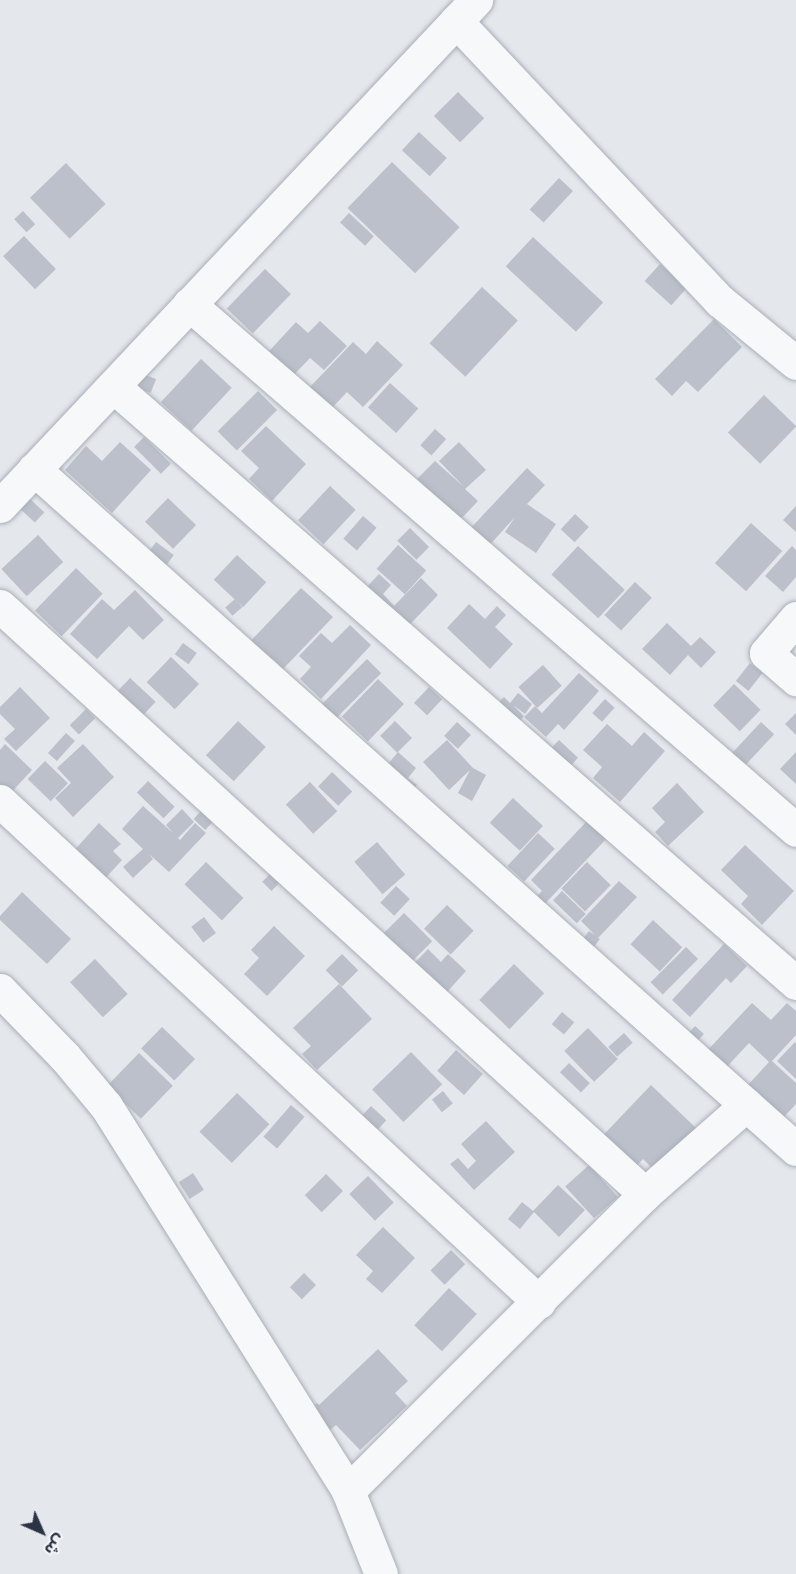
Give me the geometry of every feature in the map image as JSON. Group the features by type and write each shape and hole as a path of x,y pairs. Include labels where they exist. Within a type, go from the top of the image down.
{"street":[{"path":"0,506 466,10 720,301 796,363"},
{"path":"189,304 796,830"},
{"path":"113,386 796,984"},
{"path":"34,469 796,1149"},
{"path":"0,606 645,1194"},
{"path":"796,618 766,653 796,679"},
{"path":"0,801 539,1302"},
{"path":"0,990 64,1057 106,1106 348,1491 381,1574"},
{"path":"348,1491 645,1194 746,1105"}],"building":[{"path":"458,92 484,118 460,142 434,116"},
{"path":"419,132 447,158 430,176 402,150"},
{"path":"392,162 460,227 415,273 348,208"},
{"path":"66,163 106,204 70,239 30,198"},
{"path":"559,178 573,191 544,222 530,209"},
{"path":"23,211 35,224 26,232 14,219"},
{"path":"349,213 374,236 365,246 340,223"},
{"path":"24,236 56,269 35,289 3,256"},
{"path":"533,237 603,302 576,332 506,266"},
{"path":"660,264 687,288 671,305 645,281"},
{"path":"265,269 291,294 253,334 227,309"},
{"path":"482,287 518,320 465,377 429,343"},
{"path":"714,319 742,347 698,392 686,381 672,396 655,379"},
{"path":"320,321 347,346 324,370 310,358 286,383 261,360 296,322 308,333"},
{"path":"377,341 403,365 363,407 347,392 331,409 309,388 353,342 366,354"},
{"path":"201,359 232,388 191,431 161,402"},
{"path":"143,374 156,379 151,393 138,388"},
{"path":"390,383 418,408 396,433 368,408"},
{"path":"258,391 277,410 237,450 218,431"},
{"path":"764,395 796,427 760,464 728,432"},
{"path":"266,426 306,464 272,501 249,479 259,468 241,451"},
{"path":"435,429 446,439 431,455 420,445"},
{"path":"144,437 171,464 161,474 134,447"},
{"path":"120,442 151,470 112,513 65,470 86,446 102,461"},
{"path":"459,442 486,470 465,489 478,501 460,520 417,479 435,461 464,487 439,461"},
{"path":"527,468 545,485 527,504 556,524 536,553 505,532 515,517 486,549 468,531"},
{"path":"330,486 356,510 324,544 298,520"},
{"path":"29,498 44,512 35,523 19,508"},
{"path":"168,498 196,525 173,549 145,522"},
{"path":"796,506 796,532 783,520"},
{"path":"575,514 589,527 575,542 561,529"},
{"path":"363,516 377,528 357,550 343,539"},
{"path":"751,523 782,551 746,591 715,563"},
{"path":"410,528 429,547 416,560 397,541"},
{"path":"38,535 63,562 27,596 1,569"},
{"path":"156,542 174,555 160,574 142,561"},
{"path":"398,545 426,570 405,594 377,569"},
{"path":"578,546 625,590 598,618 551,575"},
{"path":"792,546 796,550 796,577 783,592 765,576"},
{"path":"237,555 266,582 243,607 214,580"},
{"path":"76,568 103,594 62,636 35,610"},
{"path":"379,574 391,585 383,594 394,606 421,578 438,595 397,638 364,590"},
{"path":"635,582 652,598 621,631 604,615"},
{"path":"301,588 333,617 283,669 273,659 265,668 244,648"},
{"path":"135,590 164,620 143,640 129,626 97,659 70,634 102,599 114,610"},
{"path":"235,599 242,607 232,616 225,608"},
{"path":"469,604 485,619 497,606 506,615 495,627 513,644 490,669 447,628"},
{"path":"667,623 691,646 700,637 716,652 701,668 688,655 670,675 642,649"},
{"path":"350,625 371,645 321,699 300,679 311,667 299,656 321,633 332,643"},
{"path":"183,643 197,653 189,664 175,654"},
{"path":"171,657 199,684 175,709 147,682"},
{"path":"367,659 381,673 336,718 322,704"},
{"path":"750,663 763,673 748,691 736,681"},
{"path":"543,665 562,686 537,708 518,687"},
{"path":"579,673 599,691 564,730 558,724 546,737 524,717 535,706 542,713"},
{"path":"130,678 156,702 131,728 105,704"},
{"path":"378,679 404,704 368,741 342,716"},
{"path":"734,684 761,710 740,731 713,706"},
{"path":"20,687 50,718 16,751 4,739 15,729 0,714 0,707"},
{"path":"429,687 442,699 427,715 414,703"},
{"path":"518,693 532,704 525,714 513,705 524,716 511,730 490,711 504,697 510,703"},
{"path":"605,699 615,708 602,722 592,713"},
{"path":"86,709 95,718 79,734 70,725"},
{"path":"796,713 796,735 785,724"},
{"path":"238,721 266,747 234,781 206,755"},
{"path":"395,721 412,738 397,753 380,736"},
{"path":"457,722 471,735 458,749 444,736"},
{"path":"761,722 774,734 746,765 732,753"},
{"path":"607,724 632,746 644,732 665,751 620,802 593,778 602,767 583,750"},
{"path":"66,733 75,741 57,761 48,753"},
{"path":"447,740 473,768 486,775 472,801 458,793 470,770 449,790 423,762"},
{"path":"559,740 578,758 564,773 545,755"},
{"path":"5,744 32,770 7,797 0,790 0,750"},
{"path":"83,744 114,777 73,817 55,798 71,783 57,768"},
{"path":"398,752 416,768 408,778 417,785 407,797 380,774"},
{"path":"796,752 796,784 780,769"},
{"path":"45,761 68,783 51,801 28,779"},
{"path":"332,772 352,791 338,806 318,786"},
{"path":"148,781 175,807 164,818 137,793"},
{"path":"310,782 337,811 313,834 286,805"},
{"path":"677,783 704,812 668,846 655,832 665,822 652,808"},
{"path":"513,798 543,826 520,851 490,823"},
{"path":"143,806 173,833 166,825 182,809 194,822 178,838 180,840 195,823 206,833 169,872 149,854 153,859 133,878 123,867 143,849 122,829"},
{"path":"201,811 213,822 205,830 193,819"},
{"path":"589,819 608,837 539,910 531,902 542,891 531,880"},
{"path":"99,823 121,844 113,851 122,860 101,883 70,855"},
{"path":"538,833 555,849 524,882 507,866"},
{"path":"377,842 405,874 383,894 354,862"},
{"path":"745,845 794,891 762,925 741,904 748,896 721,870"},
{"path":"206,862 243,898 222,920 184,884"},
{"path":"587,862 611,885 585,912 561,889"},
{"path":"270,874 279,883 271,891 262,882"},
{"path":"619,881 637,897 598,938 600,939 590,952 579,944 589,931 595,935 581,921"},
{"path":"396,886 410,899 394,916 380,903"},
{"path":"562,891 586,914 577,923 553,900"},
{"path":"22,892 71,939 47,964 0,920 0,916"},
{"path":"447,905 474,931 451,954 424,929"},
{"path":"404,913 432,941 400,973 372,945"},
{"path":"204,917 216,933 203,943 191,927"},
{"path":"653,920 682,947 660,971 630,944"},
{"path":"274,926 305,956 267,996 244,974 259,958 251,950"},
{"path":"724,944 747,966 731,983 726,978 690,1017 672,1000"},
{"path":"686,947 698,959 663,994 651,982"},
{"path":"428,949 441,962 448,954 466,971 437,1003 405,973"},
{"path":"342,954 358,970 342,987 326,970"},
{"path":"95,959 128,994 103,1017 70,982"},
{"path":"514,964 544,993 509,1029 479,1000"},
{"path":"339,984 372,1019 317,1070 302,1054 311,1046 293,1028"},
{"path":"752,1003 771,1020 787,1003 796,1011 796,1035 772,1061 796,1083 796,1104 782,1119 747,1086 769,1062 749,1043 723,1071 704,1054"},
{"path":"562,1012 574,1022 564,1035 552,1024"},
{"path":"695,1026 704,1034 695,1044 686,1036"},
{"path":"162,1027 195,1059 174,1081 141,1049"},
{"path":"588,1028 618,1059 594,1082 564,1051"},
{"path":"624,1033 633,1043 617,1057 608,1047"},
{"path":"795,1042 796,1044 796,1079 777,1061"},
{"path":"456,1050 483,1074 464,1095 437,1071"},
{"path":"411,1052 442,1084 403,1122 372,1090"},
{"path":"139,1053 173,1086 141,1119 107,1086"},
{"path":"569,1063 590,1083 581,1092 560,1072"},
{"path":"651,1085 696,1128 655,1171 643,1159 623,1180 590,1149"},
{"path":"443,1091 453,1104 442,1112 432,1100"},
{"path":"237,1093 269,1124 232,1163 199,1132"},
{"path":"291,1105 305,1117 277,1149 263,1137"},
{"path":"371,1106 386,1120 368,1140 353,1126"},
{"path":"486,1121 515,1152 474,1190 450,1164 458,1158 468,1169 476,1161 461,1144"},
{"path":"589,1165 618,1197 594,1218 565,1186"},
{"path":"193,1173 204,1190 190,1199 179,1182"},
{"path":"326,1174 343,1191 322,1212 305,1195"},
{"path":"368,1176 394,1203 375,1221 349,1194"},
{"path":"558,1185 585,1210 559,1237 534,1212 520,1229 508,1219 522,1202 533,1211"},
{"path":"383,1227 415,1258 382,1293 366,1279 373,1271 356,1255"},
{"path":"451,1250 465,1264 445,1285 430,1271"},
{"path":"304,1273 316,1285 302,1299 290,1287"},
{"path":"449,1288 477,1314 442,1351 414,1325"},
{"path":"378,1349 408,1381 395,1393 407,1406 360,1450 336,1425 321,1438 302,1415 317,1403 319,1405"}]}
